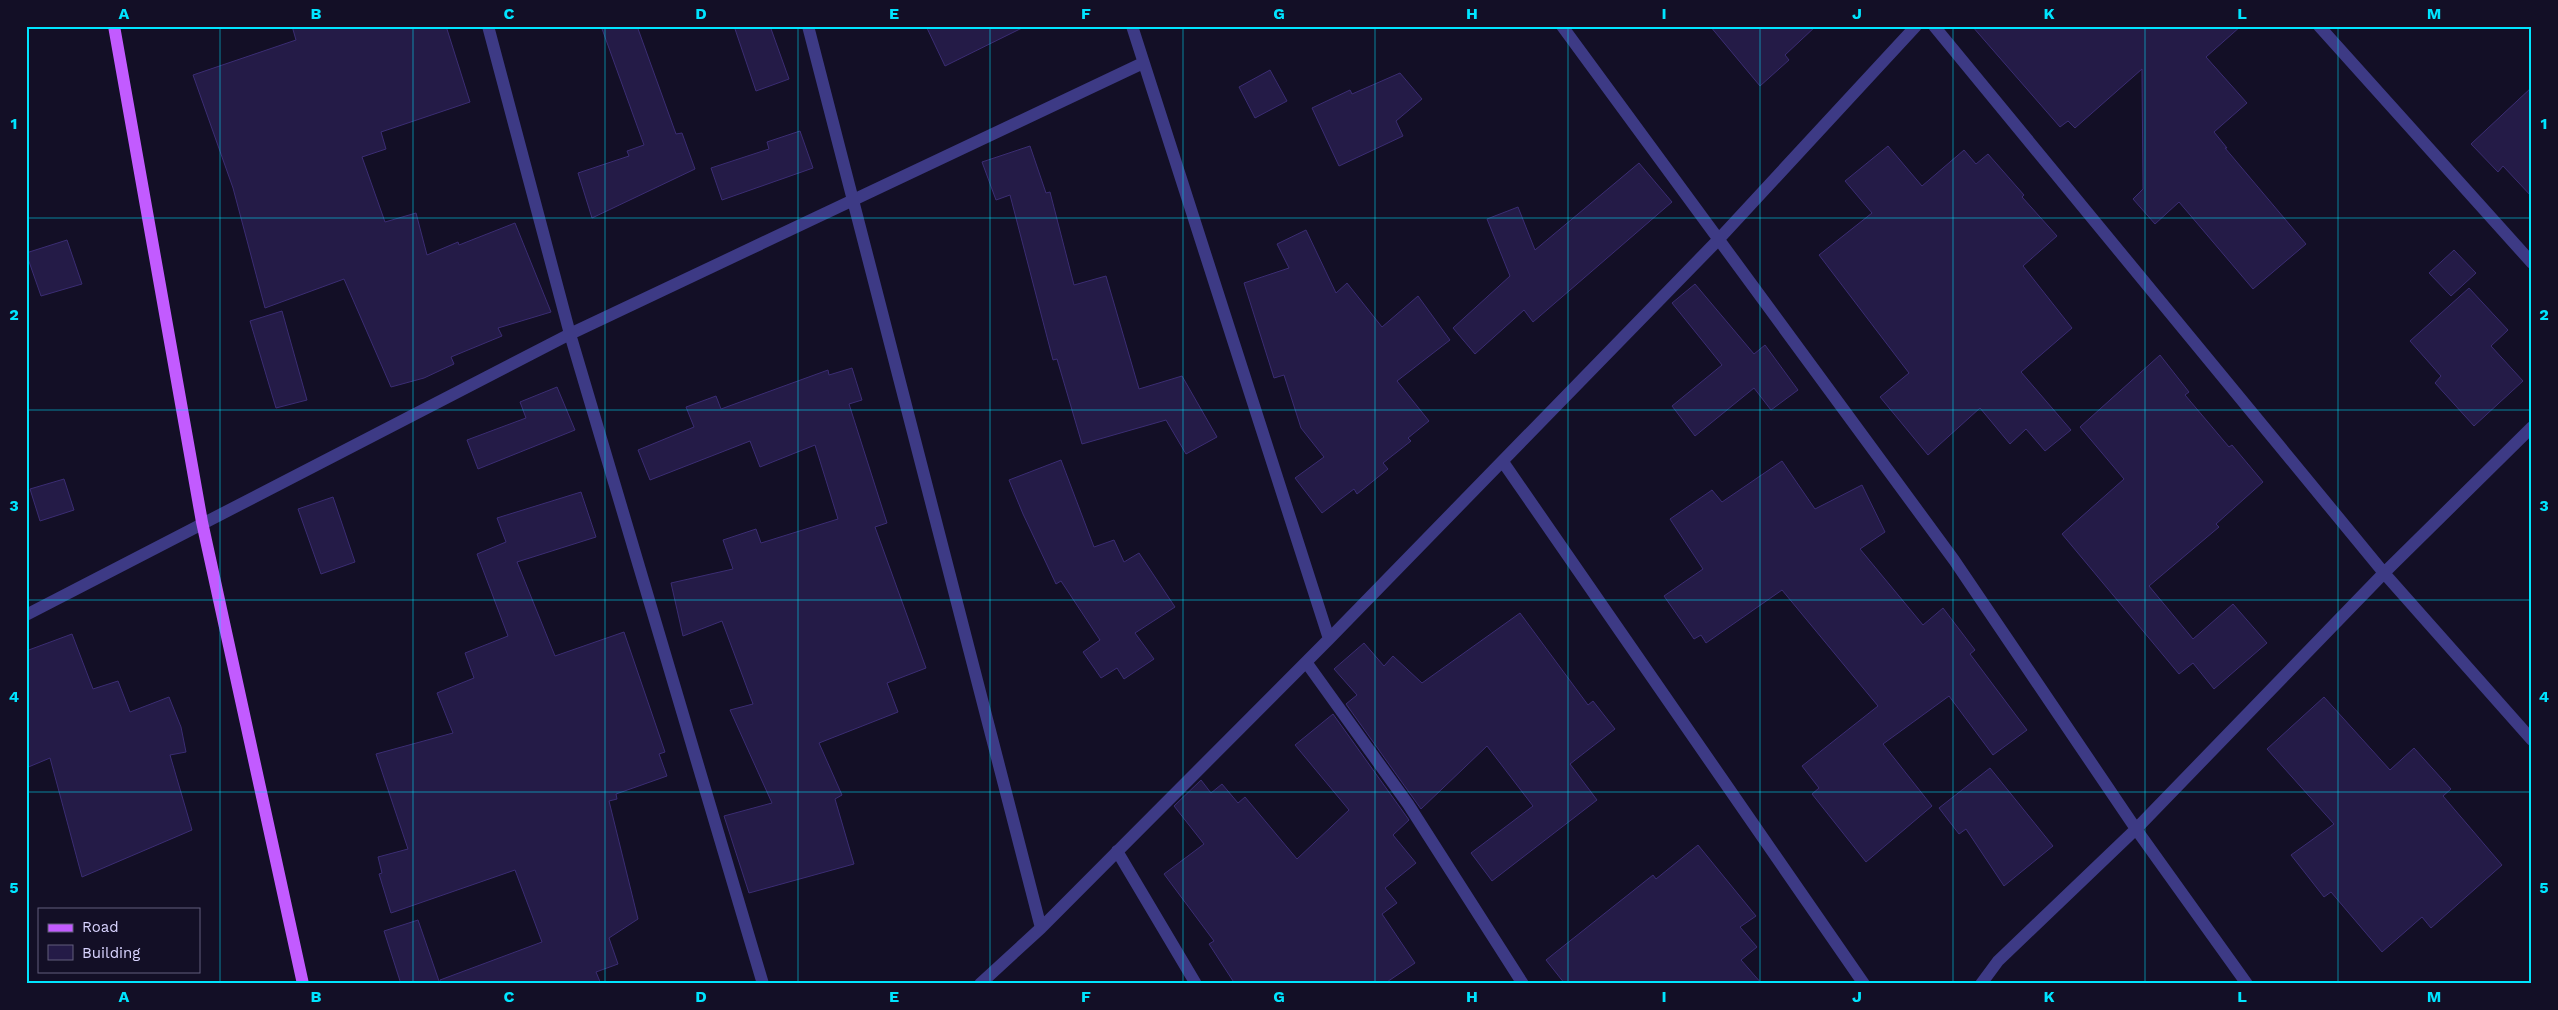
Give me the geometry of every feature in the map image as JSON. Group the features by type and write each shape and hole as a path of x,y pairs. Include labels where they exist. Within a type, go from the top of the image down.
{"main road":[{"path":"114,26 202,522 303,984"}],"street":[{"path":"488,26 570,334 763,984"},
{"path":"808,26 854,198 1041,928"},
{"path":"1132,26 1329,639"},
{"path":"1562,26 1954,560 2136,829 2247,984"},
{"path":"980,984 1041,928 1503,462 1718,240 1916,26"},
{"path":"1934,26 2384,573 2532,740"},
{"path":"2319,26 2532,263"},
{"path":"26,615 202,522 570,334 854,198 1143,63"},
{"path":"1981,984 1998,961 2136,829 2384,573 2532,427"},
{"path":"1503,462 1864,984"},
{"path":"1306,662 1408,804 1523,984"},
{"path":"1117,851 1196,984"}],"building":[{"path":"292,26 446,26 470,102 381,132 386,149 362,157 385,222 416,213 427,255 458,242 459,245 515,223 551,312 498,328 502,336 451,357 454,364 424,378 391,387 344,279 265,308 233,188 193,75 296,40"},
{"path":"601,26 637,26 676,134 682,133 695,169 592,218 578,173 629,156 627,151 644,145"},
{"path":"734,26 770,26 789,79 756,91"},
{"path":"926,26 1026,26 945,66"},
{"path":"1710,26 1816,26 1785,55 1789,60 1760,86"},
{"path":"1972,26 2241,26 2206,57 2247,103 2214,132 2227,148 2225,148 2306,244 2253,289 2179,202 2155,224 2133,199 2143,189 2142,69 2075,128 2068,121 2060,127"},
{"path":"1270,70 1287,101 1255,118 1239,87"},
{"path":"1400,73 1422,99 1396,121 1403,136 1339,166 1312,108 1350,90 1352,94"},
{"path":"2532,87 2532,197 2503,166 2498,172 2471,144"},
{"path":"800,131 813,168 722,200 711,168 769,149 767,142"},
{"path":"1030,146 1046,193 1050,192 1074,285 1106,276 1139,389 1182,376 1217,437 1186,454 1166,420 1082,444 1057,359 1053,360 1010,195 996,200 982,162"},
{"path":"1888,146 1922,186 1964,150 1976,164 1988,154 2024,195 2022,197 2057,236 2023,266 2072,328 2021,372 2071,430 2045,451 2026,429 2010,444 1980,408 1928,455 1880,397 1909,373 1819,255 1872,213 1845,181"},
{"path":"1639,163 1672,202 1533,322 1524,310 1475,354 1453,328 1510,276 1487,219 1518,207 1535,250"},
{"path":"1306,230 1336,293 1347,283 1382,327 1418,296 1450,340 1397,381 1429,421 1408,438 1411,441 1383,463 1388,469 1357,494 1354,489 1322,513 1295,478 1324,457 1301,428 1284,375 1274,378 1244,283 1289,268 1277,244"},
{"path":"67,240 82,284 41,296 26,253"},
{"path":"2454,250 2476,273 2451,296 2429,273"},
{"path":"1695,284 1754,354 1765,345 1798,390 1771,410 1754,388 1695,436 1672,406 1722,365 1672,303"},
{"path":"2469,288 2508,330 2491,346 2523,381 2474,426 2435,383 2441,376 2410,341"},
{"path":"282,311 307,400 276,408 250,321"},
{"path":"2160,355 2189,392 2185,395 2229,447 2232,445 2263,482 2216,524 2219,527 2149,586 2193,639 2233,604 2267,643 2214,689 2193,663 2179,674 2062,534 2124,479 2080,427"},
{"path":"852,368 862,400 849,404 887,523 875,527 926,668 887,683 898,712 819,743 842,795 835,799 854,864 749,893 724,816 772,803 730,710 753,704 722,621 683,636 671,583 733,569 723,540 756,529 761,543 838,519 815,445 760,467 750,441 650,480 638,450 694,427 686,407 716,396 721,409 828,370 829,375"},
{"path":"557,387 575,430 478,469 467,440 526,418 520,402"},
{"path":"1061,460 1094,547 1114,540 1124,562 1139,553 1175,607 1135,633 1154,659 1124,679 1117,668 1101,678 1083,652 1100,640 1061,581 1056,584 1009,480"},
{"path":"1782,461 1815,509 1862,485 1885,532 1860,549 1923,625 1943,608 1975,650 1970,654 2027,730 1993,755 1949,696 1883,744 1932,806 1866,862 1812,794 1819,788 1802,766 1878,706 1782,590 1706,643 1701,635 1694,639 1664,596 1703,569 1670,519 1712,490 1722,502"},
{"path":"64,479 74,510 40,521 30,489"},
{"path":"581,492 596,537 517,562 555,656 624,632 665,752 659,754 667,776 616,794 617,799 609,801 638,919 609,938 618,964 596,972 601,984 441,984 440,980 542,942 515,870 391,913 379,874 382,873 378,857 408,849 376,754 453,733 437,693 474,678 465,653 508,636 477,554 506,542 497,518"},
{"path":"333,497 355,562 321,574 298,509"},
{"path":"1520,613 1588,705 1593,701 1615,729 1570,764 1597,800 1492,881 1471,853 1533,806 1487,746 1421,809 1346,704 1357,695 1334,669 1364,643 1384,666 1393,656 1422,683"},
{"path":"72,634 93,689 118,681 130,712 169,697 181,727 186,752 170,755 192,830 82,877 50,758 26,768 26,651"},
{"path":"2324,697 2390,770 2414,748 2451,789 2443,796 2502,865 2431,928 2422,917 2382,952 2331,892 2324,897 2291,855 2334,824 2267,749"},
{"path":"1333,714 1409,820 1393,835 1416,863 1385,888 1397,903 1382,914 1415,963 1384,984 1235,984 1209,944 1214,941 1164,874 1204,844 1174,806 1201,780 1211,793 1222,784 1238,803 1245,797 1297,859 1349,810 1295,745"},
{"path":"1990,768 2053,846 2004,886 1966,829 1959,834 1939,808"},
{"path":"1698,845 1756,916 1740,927 1757,947 1741,960 1762,984 1565,984 1546,960 1653,875 1656,879"},
{"path":"418,920 440,984 401,984 384,931"}]}
